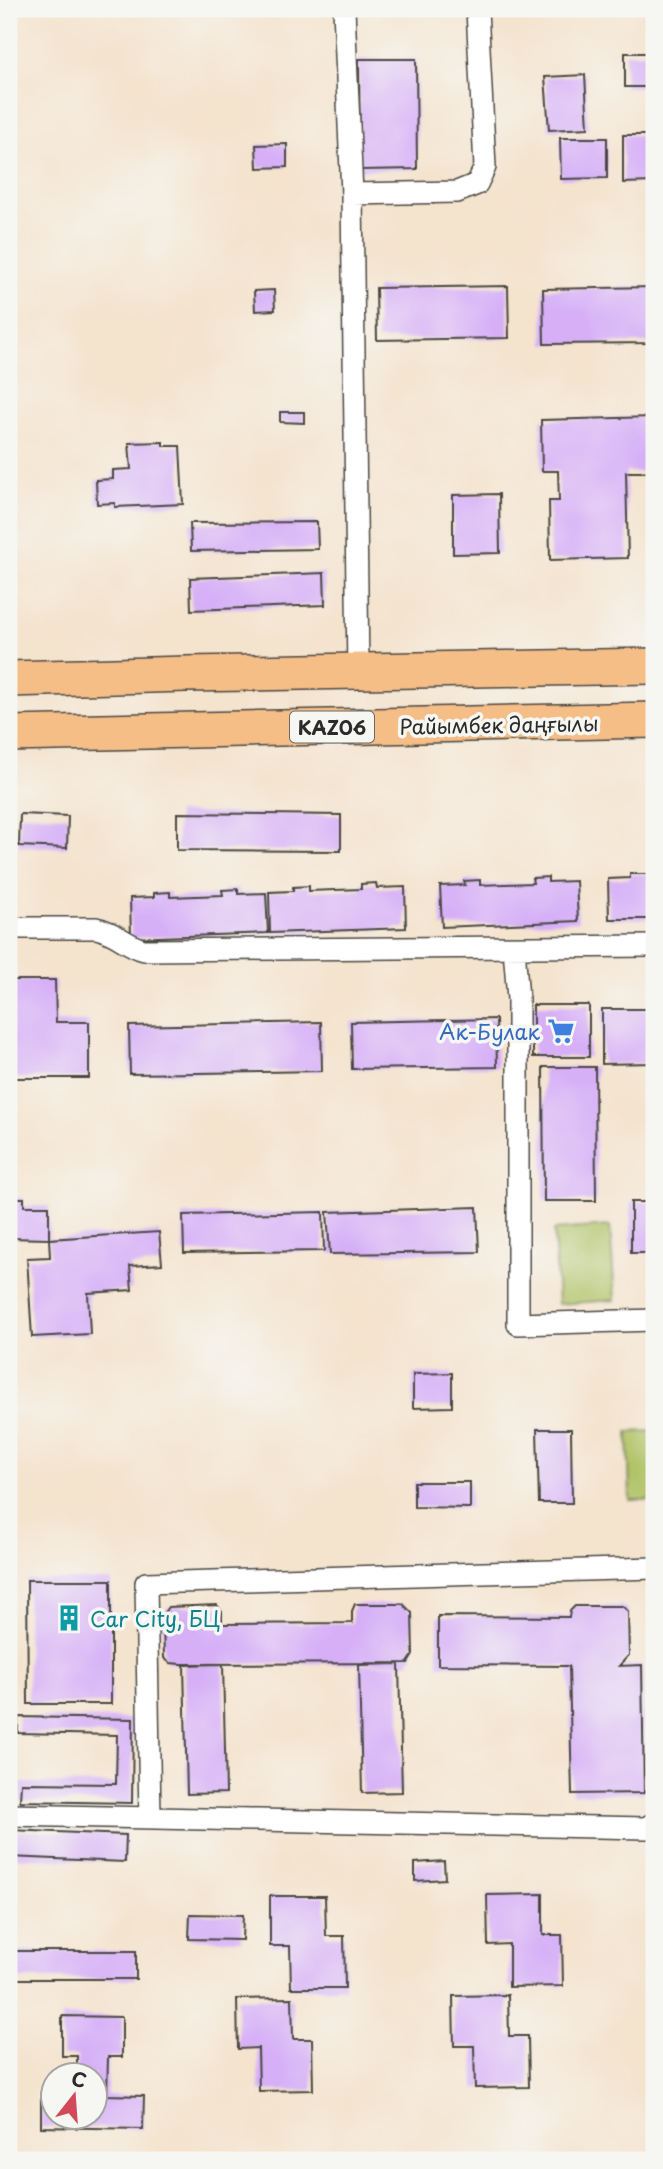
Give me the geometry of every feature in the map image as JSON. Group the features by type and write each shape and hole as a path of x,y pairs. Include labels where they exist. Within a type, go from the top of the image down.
{"highway":[{"path":"9,679 654,666"},
{"name":"Райымбек даңғылы","path":"9,734 654,720"}],"street":[{"path":"344,9 352,194 358,671"},
{"path":"352,194 457,192 477,184 485,167 477,9"},
{"path":"9,928 109,930 144,950 654,946"},
{"path":"514,948 518,999 518,1324 654,1320"},
{"path":"150,1818 146,1583 654,1568"},
{"path":"9,1815 646,1828 654,1823"}],"green space":[{"path":"610,1226 615,1300 558,1304 554,1230"},
{"path":"654,1431 654,1500 630,1500 628,1432"}],"building":[{"path":"625,53 654,53 654,87 625,87"},
{"path":"359,59 416,59 417,169 360,170"},
{"path":"585,75 588,128 549,130 545,77"},
{"path":"623,135 654,135 654,182 623,183"},
{"path":"560,138 607,138 607,178 561,179"},
{"path":"287,144 287,167 257,168 256,145"},
{"path":"508,286 509,338 377,340 376,288"},
{"path":"654,287 654,343 544,344 543,289"},
{"path":"274,290 275,310 255,311 254,291"},
{"path":"280,412 304,412 304,423 280,422"},
{"path":"654,417 654,472 626,472 628,558 550,560 549,501 559,501 558,471 542,471 541,420"},
{"path":"163,442 163,446 180,446 183,504 115,507 115,503 97,504 96,480 113,479 113,470 131,469 129,443"},
{"path":"499,494 500,553 453,554 453,495"},
{"path":"317,522 318,549 191,551 190,523"},
{"path":"324,573 325,605 191,610 190,578"},
{"path":"177,813 341,815 341,851 177,850"},
{"path":"20,814 68,816 67,848 19,846"},
{"path":"630,874 649,874 650,878 654,878 654,919 609,919 608,879 630,878"},
{"path":"548,877 548,882 576,881 578,921 442,927 440,886 465,885 464,881 480,880 480,885 533,883 532,878"},
{"path":"376,883 377,888 405,887 406,928 270,933 269,892 293,891 293,887 309,886 309,891 361,889 361,884"},
{"path":"238,889 238,894 266,893 268,933 131,938 130,898 154,897 154,893 170,892 170,897 223,895 222,890"},
{"path":"9,980 55,980 56,1022 89,1022 89,1078 9,1078"},
{"name":"Ак-Булак","path":"533,1005 589,1005 589,1057 533,1057"},
{"path":"602,1009 654,1009 654,1063 602,1064"},
{"path":"496,1019 497,1067 352,1069 351,1022"},
{"path":"321,1022 322,1071 130,1074 129,1026"},
{"path":"543,1067 595,1067 596,1201 544,1201"},
{"path":"9,1198 24,1198 24,1206 49,1206 49,1239 9,1238"},
{"path":"631,1202 654,1202 654,1253 631,1253"},
{"path":"477,1207 479,1252 330,1254 327,1212"},
{"path":"323,1212 324,1251 184,1253 183,1215"},
{"path":"159,1232 162,1264 130,1266 132,1290 88,1293 90,1334 32,1337 27,1258 50,1257 49,1239"},
{"path":"452,1373 452,1407 413,1408 413,1374"},
{"path":"537,1429 571,1429 572,1503 539,1503"},
{"path":"414,1482 470,1482 470,1508 414,1507"},
{"name":"Car City, БЦ","path":"27,1580 111,1580 111,1704 28,1704"},
{"path":"355,1604 403,1604 412,1613 413,1655 408,1663 181,1664 170,1663 164,1658 163,1614 168,1607 217,1605 222,1612 222,1624 352,1623"},
{"path":"575,1606 622,1606 628,1611 629,1655 619,1666 642,1665 644,1793 572,1794 569,1666 438,1665 438,1616 569,1617"},
{"path":"223,1664 226,1793 187,1794 184,1665"},
{"path":"399,1664 402,1792 362,1793 359,1665"},
{"path":"18,1717 133,1719 132,1803 20,1801 21,1783 116,1784 117,1735 18,1733"},
{"path":"9,1830 126,1835 125,1862 9,1857"},
{"path":"444,1861 445,1879 415,1881 415,1863"},
{"path":"543,1894 543,1935 562,1935 563,1986 509,1987 509,1944 488,1945 487,1895"},
{"path":"270,1896 325,1896 326,1936 344,1936 345,1988 291,1988 290,1946 270,1946"},
{"path":"190,1914 243,1915 242,1940 189,1939"},
{"path":"9,1951 136,1951 136,1979 9,1979"},
{"path":"508,1995 509,2036 528,2036 529,2087 475,2088 474,2046 454,2046 453,1996"},
{"path":"292,1998 293,2039 312,2039 313,2090 259,2091 258,2048 238,2049 237,1999"},
{"path":"62,2016 122,2017 122,2057 77,2060 77,2056 62,2056"},
{"path":"108,2095 144,2096 143,2129 108,2128"}],"place":[{"name":"Ак-Булак","path":"561,1031"},
{"name":"Car City, БЦ","path":"69,1618"}]}
